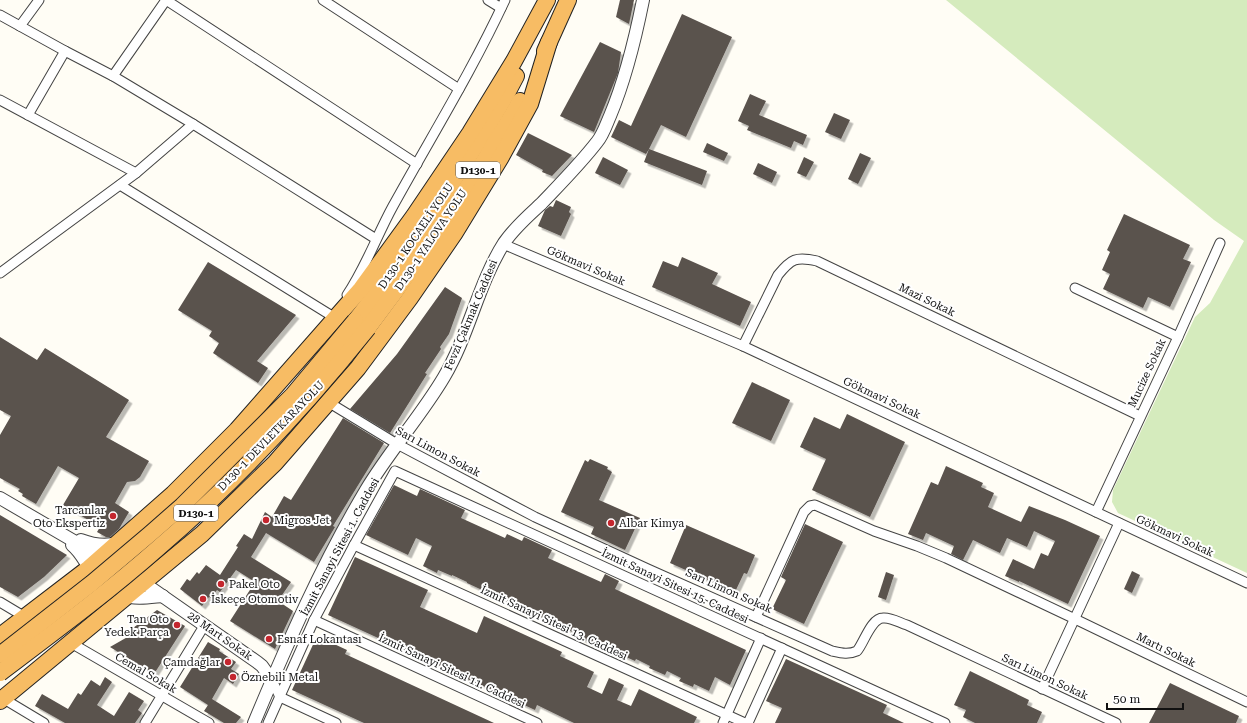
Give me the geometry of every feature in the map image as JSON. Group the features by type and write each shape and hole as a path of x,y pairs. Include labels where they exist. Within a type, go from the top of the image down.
{"highway":[{"path":"0,636 89,568 173,494 237,430 361,289 414,216 470,133 514,61 547,0"},
{"name":"D130-1 KOCAELİ YOLU","path":"361,325 382,286 488,125 520,68 550,0"},
{"name":"D130-1 YALOVA YOLU","path":"361,325 415,265 473,178 517,106 568,0"},
{"path":"2,700 202,534 275,463 358,368 410,298 454,234 489,177 530,104 549,42"},
{"name":"D130-1 DEVLETKARAYOLU","path":"0,655 92,583 182,506 361,325"},
{"name":"D130-1 DEVLETKARAYOLU","path":"0,673 91,604 138,566 203,507 290,420 334,369 361,325"}],"street":[{"path":"20,26 39,0"},
{"path":"113,76 166,0 417,164"},
{"path":"323,0 459,90"},
{"path":"300,359 357,280 376,239 459,90 503,4 488,0"},
{"name":"Fevzi Çakmak Caddesi","path":"254,723 272,680 338,541 366,490 397,444 432,398 446,375 464,336 492,266 503,244 516,227 547,197 600,138 625,77 633,50 643,0"},
{"path":"0,15 113,76 193,124 376,239"},
{"path":"28,115 65,51"},
{"path":"0,100 136,173"},
{"path":"0,273 136,173 193,124"},
{"path":"120,185 332,316"},
{"name":"Mucize Sokak","path":"1096,512 1178,337 1220,243"},
{"name":"Gökmavi Sokak","path":"503,244 743,346 1247,583"},
{"name":"Mazi Sokak","path":"743,346 778,275 786,265 793,260 799,258 807,259 817,261 919,309 1140,416"},
{"path":"1075,288 1178,337"},
{"name":"Sarı Limon Sokak","path":"328,402 397,444 536,517 832,651 852,654 860,648 870,629 879,619 890,619 1116,723"},
{"name":"İzmit Sanayi Sitesi 1. Caddesi","path":"268,723 314,620 395,471"},
{"name":"İzmit Sanayi Sitesi 15. Caddesi","path":"395,471 945,723"},
{"path":"0,498 57,532 81,553 89,568 106,587 127,597 163,596"},
{"name":"Martı Sokak","path":"756,616 804,512 810,506 815,505 874,531 946,558 1247,702"},
{"path":"1042,688 1119,523"},
{"path":"57,532 86,542 97,544 108,545 118,543"},
{"name":"28 Mart Sokak","path":"57,532 101,557 163,596 257,662 262,666 272,680"},
{"name":"İzmit Sanayi Sitesi 13. Caddesi","path":"354,545 725,719 745,723"},
{"path":"0,602 25,617"},
{"name":"İzmit Sanayi Sitesi 11. Caddesi","path":"314,620 537,723"},
{"path":"145,723 204,626"},
{"path":"725,719 761,638"},
{"name":"Cemal Sokak","path":"71,644 209,723"},
{"path":"748,723 782,648"},
{"path":"272,680 280,697 336,723"},
{"path":"2,700 44,723"}],"green space":[{"path":"946,0 1247,0 1247,573 1118,513 1112,502 1113,490 1195,317 1210,303 1244,241 1214,220"}],"building":[{"path":"620,0 634,0 629,24 616,17"},
{"path":"682,14 732,37 686,137 661,125 646,154 611,137 619,120 631,126"},
{"path":"600,42 621,52 618,73 594,132 560,116"},
{"path":"750,94 766,101 759,115 807,135 803,145 794,141 791,148 747,130 749,126 738,121"},
{"path":"834,113 850,120 841,139 825,132"},
{"path":"528,133 572,155 552,176 542,172 543,170 516,155"},
{"path":"707,143 728,153 724,161 703,152"},
{"path":"649,149 707,171 702,185 644,162"},
{"path":"860,153 871,158 858,184 848,179"},
{"path":"603,157 628,170 620,185 595,173"},
{"path":"804,157 814,162 806,177 797,173"},
{"path":"758,163 777,172 772,183 753,174"},
{"path":"556,200 571,207 569,212 571,214 561,236 538,226 545,210 550,206 553,207"},
{"path":"1124,214 1190,245 1183,259 1191,262 1170,307 1148,297 1143,308 1103,289 1110,274 1102,270 1110,252 1107,250"},
{"path":"682,257 718,273 712,284 751,302 740,326 652,287 663,261 678,267"},
{"path":"208,262 296,315 257,361 268,368 258,383 213,353 219,343 209,336 212,331 178,310"},
{"path":"445,287 462,298 449,334 425,373 427,374 390,433 350,409 397,354"},
{"path":"0,337 37,360 45,348 129,400 106,437 149,461 140,477 135,481 127,482 115,503 129,512 119,529 110,537 106,537 97,532 100,527 63,505 79,478 58,466 36,504 22,496 23,494 18,491 20,489 0,478 0,435 11,416 0,410"},
{"path":"752,382 790,400 771,441 732,423"},
{"path":"847,414 905,442 870,517 812,490 826,459 800,447 814,417 840,429"},
{"path":"343,418 384,443 333,526 335,527 314,562 266,533 251,557 291,582 278,601 293,611 275,649 230,621 255,582 236,570 220,592 217,590 202,606 180,589 187,579 190,581 197,572 199,574 206,565 220,575 238,547 236,546 244,534 252,539 265,512 272,517 284,496 291,500"},
{"name":"Albar Kimya","path":"590,459 608,467 607,469 612,472 599,500 640,518 625,550 591,534 594,527 561,512 585,460 588,462"},
{"path":"946,466 983,483 981,487 994,493 988,507 1021,522 1029,506 1100,536 1068,604 1005,576 1013,559 1034,569 1041,553 1048,556 1055,541 1034,531 1027,547 1007,538 1000,553 973,540 963,560 951,554 954,546 926,533 923,540 908,534 931,482 938,485"},
{"path":"394,485 417,496 420,489 465,510 461,518 505,538 507,534 522,541 524,537 552,550 548,558 601,582 605,574 619,581 615,589 746,650 730,685 715,677 709,691 694,684 693,687 679,681 681,678 667,671 665,675 649,668 650,666 636,659 635,661 606,648 605,650 576,636 577,634 452,575 438,570 437,573 423,566 432,546 416,538 408,555 366,535"},
{"path":"0,515 67,555 44,577 18,597 0,587"},
{"path":"805,524 843,542 804,624 772,609 786,580 781,577"},
{"path":"686,525 755,555 747,574 744,573 735,592 670,563"},
{"path":"355,557 428,590 420,607 477,633 484,616 562,652 560,656 594,672 587,687 602,694 609,678 624,685 617,700 631,706 639,689 697,717 694,723 574,723 537,705 535,710 328,615"},
{"path":"1132,571 1140,575 1132,593 1124,589"},
{"path":"886,572 894,575 886,600 878,597"},
{"path":"157,610 185,626 154,674 110,647 138,631 133,628"},
{"path":"317,636 347,650 345,654 494,723 364,723 292,690"},
{"path":"208,642 220,649 219,651 236,662 231,669 239,674 233,684 224,678 212,699 241,717 236,723 224,723 204,711 208,705 180,687"},
{"path":"786,659 887,705 883,713 904,723 775,723 782,708 766,701"},
{"path":"970,671 1029,700 1027,705 1042,712 1037,723 975,723 963,717 966,710 954,705"},
{"path":"105,677 112,682 97,705 114,716 129,692 144,701 138,710 142,713 135,723 65,723 35,706 42,694 68,709 78,693 81,695 91,680 100,686"},
{"path":"1170,683 1239,716 1236,723 1149,723"}],"place":[{"name":"Tarcanlar Oto Ekspertiz","path":"113,516"},
{"name":"Migros Jet","path":"266,520"},
{"name":"Albar Kimya","path":"611,523"},
{"name":"Pakel Oto","path":"221,584"},
{"name":"İskeçe Otomotiv","path":"203,599"},
{"name":"Tan Oto Yedek Parça","path":"177,625"},
{"name":"Esnaf Lokantası","path":"269,639"},
{"name":"Çamdağlar","path":"228,662"},
{"name":"Öznebili Metal","path":"233,677"}]}
